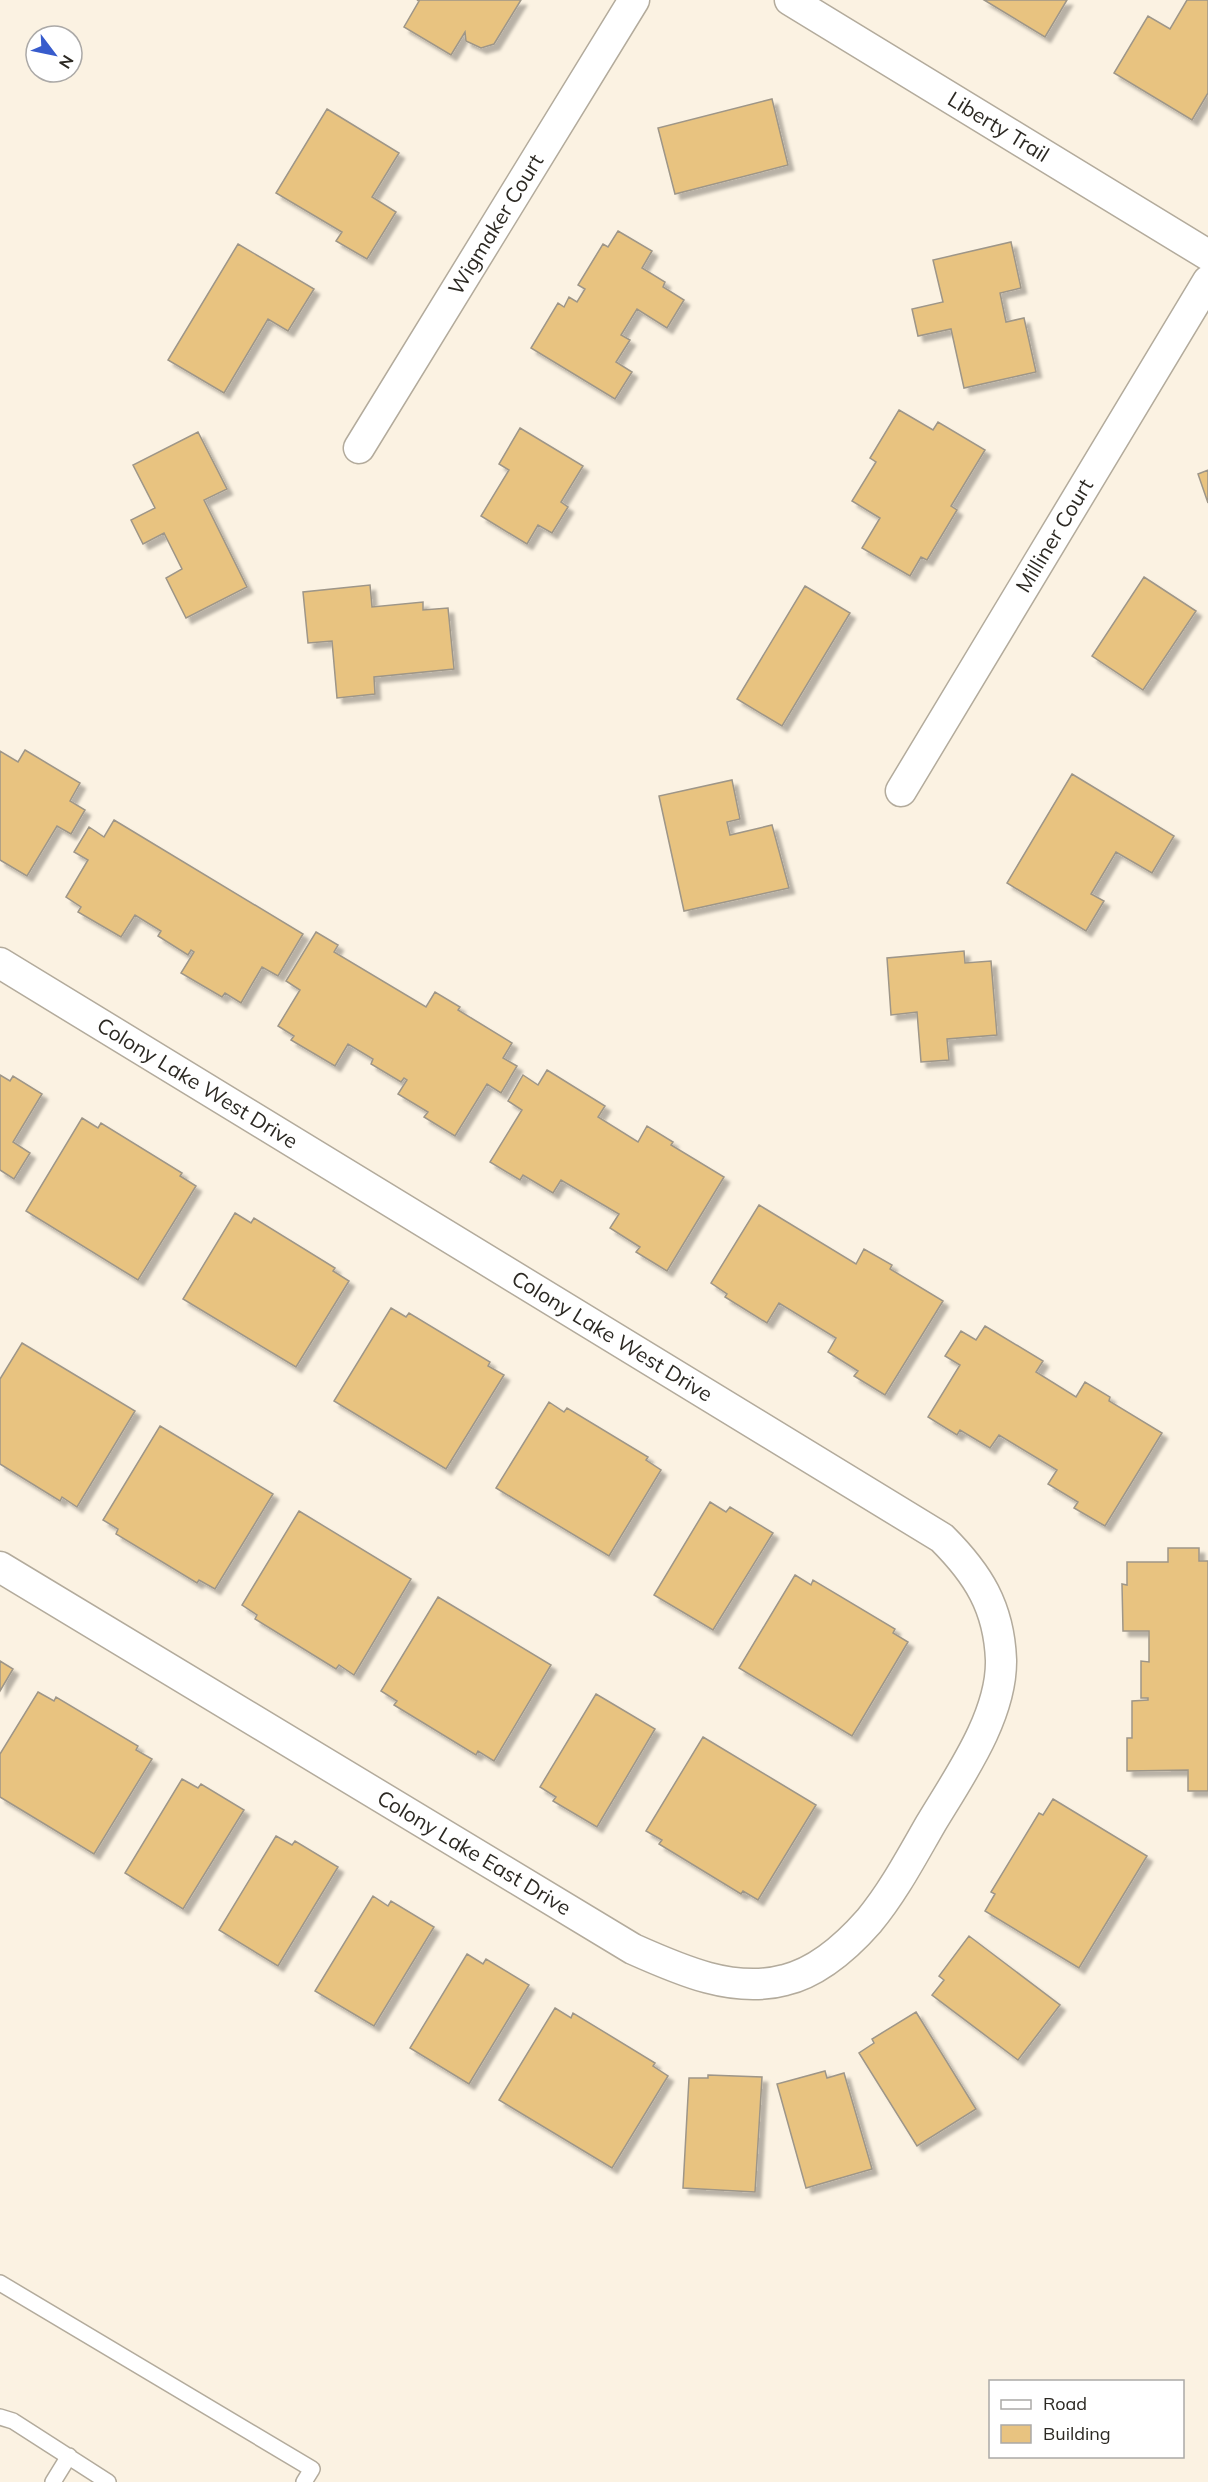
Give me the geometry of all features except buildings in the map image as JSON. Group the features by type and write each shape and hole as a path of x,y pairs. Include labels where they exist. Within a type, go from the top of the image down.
{"street":[{"name":"Wigmaker Court","path":"359,448 634,0"},
{"name":"Liberty Trail","path":"790,0 1208,255"},
{"name":"Milliner Court","path":"901,791 1208,280"},
{"name":"Colony Lake West Drive","path":"0,963 942,1538 969,1565 985,1591 996,1617 1001,1661 991,1710 977,1744 926,1833"},
{"name":"Colony Lake East Drive","path":"0,1567 633,1949 667,1964 720,1981 754,1986 807,1974 835,1953 868,1921 896,1883 926,1833"}],"lane":[{"path":"0,2283 312,2469 304,2482"},
{"path":"0,2417 13,2421 108,2482"},
{"path":"53,2482 69,2456"}]}
